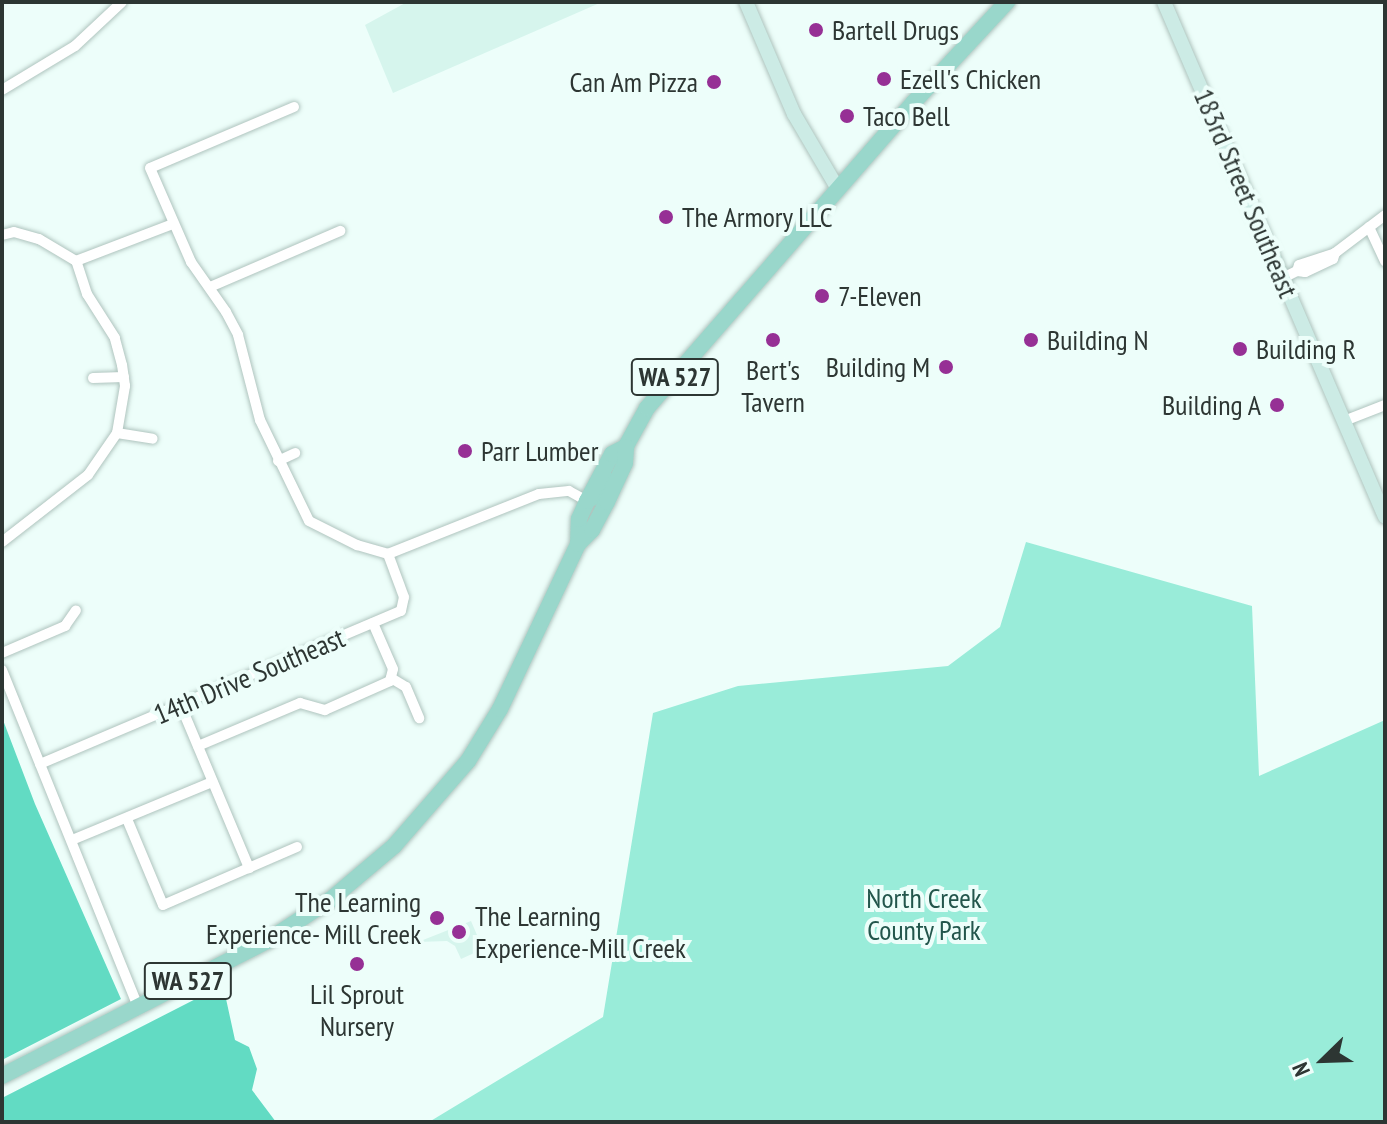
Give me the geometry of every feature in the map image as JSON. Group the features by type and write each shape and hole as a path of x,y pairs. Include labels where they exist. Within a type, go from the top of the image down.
{"main road":[{"name":"WA 527","path":"2,1076 307,917 394,846 468,761 500,709 578,544 592,530 607,502 625,463 626,447 647,408 1007,2"},
{"name":"WA 527","path":"578,544 579,519 587,501 612,454 626,447"}],"street":[{"path":"2,90 75,46 122,2"},
{"path":"746,2 794,114 838,189"},
{"name":"183rd Street Southeast","path":"1164,2 1384,512"},
{"path":"294,107 150,168 191,262 210,287 238,335 250,390 278,461 309,521 357,545 388,554 539,494 569,491 587,501"},
{"path":"1283,278 1328,262 1335,253 1385,215"},
{"path":"76,261 173,224"},
{"path":"1369,227 1385,261"},
{"path":"210,287 340,231"},
{"path":"2,235 14,232 39,239 76,261 87,294 115,338 124,377 117,433 108,449 88,475 2,542"},
{"path":"93,378 124,377"},
{"path":"1344,421 1385,405"},
{"path":"117,433 153,439"},
{"path":"278,461 295,453"},
{"name":"14th Drive Southeast","path":"40,764 401,611 405,604 388,554"},
{"path":"2,653 65,626 76,610"},
{"path":"373,623 393,669 391,678"},
{"path":"2,670 138,1007"},
{"path":"391,678 406,687 419,718"},
{"path":"198,746 300,703 325,710 391,678"},
{"path":"181,706 249,868"},
{"path":"72,840 212,782"},
{"path":"127,819 163,905 297,847"}],"shaded area":[{"path":"407,2 602,2 393,93 365,25"},
{"name":"The Learning Experience-Mill Creek","path":"471,921 483,949 461,959 455,946 447,941 418,942"}],"green space":[{"name":"North Creek County Park","path":"1026,542 1252,606 1259,776 1385,720 1385,1122 429,1122 603,1017 653,713 738,686 948,666 1000,627"},
{"path":"3,720 35,804 121,999 2,1060"},
{"path":"223,985 235,1040 249,1047 257,1069 252,1090 276,1122 2,1122 2,1098"}],"place":[{"name":"Bartell Drugs","path":"816,30"},
{"name":"Ezell's Chicken","path":"884,79"},
{"name":"Can Am Pizza","path":"714,82"},
{"name":"Taco Bell","path":"847,116"},
{"name":"The Armory LLC","path":"666,217"},
{"name":"7-Eleven","path":"822,296"},
{"name":"Bert's Tavern","path":"773,340"},
{"name":"Building N","path":"1031,340"},
{"name":"Building R","path":"1240,349"},
{"name":"Building M","path":"946,367"},
{"name":"Building A","path":"1277,405"},
{"name":"Parr Lumber","path":"465,451"},
{"name":"The Learning Experience- Mill Creek","path":"437,918"},
{"name":"The Learning Experience-Mill Creek","path":"459,932"},
{"name":"Lil Sprout Nursery","path":"357,964"}]}
